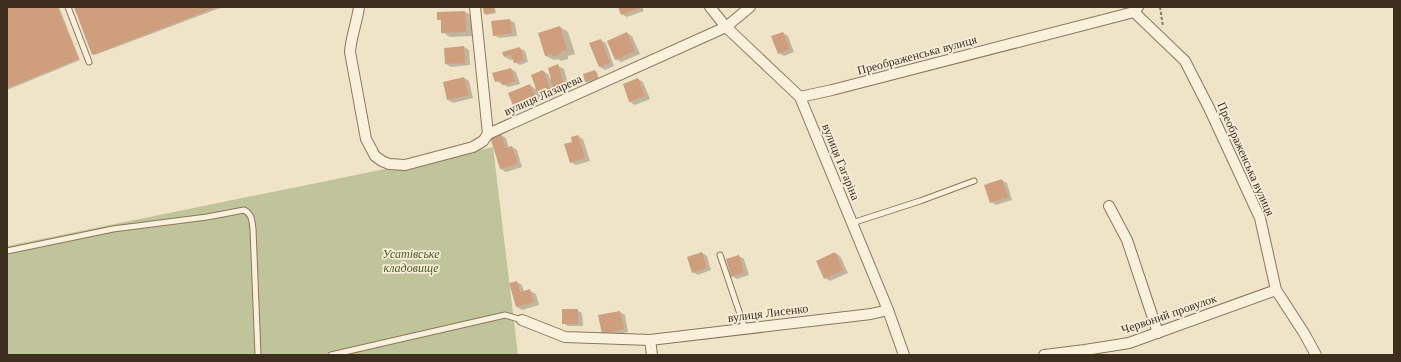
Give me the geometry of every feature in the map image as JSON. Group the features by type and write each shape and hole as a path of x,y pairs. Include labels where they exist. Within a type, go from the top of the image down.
{"street":[{"path":"359,7 351,39 350,52 366,139 376,156 389,164 405,165 473,147 482,141 488,134"},
{"name":"вулиця Лазарева","path":"476,7 488,134 726,27"},
{"name":"вулиця Гагаріна","path":"710,7 726,27 800,97 888,310 904,355"},
{"path":"726,27 750,7"},
{"name":"Преображенська вулиця","path":"800,97 832,90 1136,10 1169,47 1185,61 1196,81 1260,218 1276,290 1304,333 1316,355"},
{"path":"1109,206 1127,240 1158,333"},
{"name":"Червоний провулок","path":"1044,355 1129,343 1276,290"},
{"name":"вулиця Лисенко","path":"522,320 565,337 650,340 871,314 888,310"},
{"path":"650,340 652,355"}],"lane":[{"path":"68,7 89,62"},
{"path":"852,223 920,201 974,181"},
{"path":"7,251 113,229 207,217 244,210 249,213 252,219 253,229 258,355"},
{"path":"720,255 744,329"},
{"path":"331,355 505,315 522,320"}],"green space":[{"name":"Усатівське кладовище","path":"493,147 518,355 7,355 7,246"}],"building":[{"path":"7,7 57,7 79,59 7,88"},
{"path":"74,7 217,7 92,55"},
{"path":"493,7 494,12 484,14 483,8"},
{"path":"618,7 641,7 621,15"},
{"path":"465,11 466,32 441,33 441,20 437,20 437,12"},
{"path":"510,19 512,33 493,36 491,21"},
{"path":"560,26 567,50 560,52 561,54 553,57 552,54 545,56 538,33"},
{"path":"627,32 635,51 615,60 607,41"},
{"path":"783,32 790,49 778,54 771,36"},
{"path":"601,39 610,63 599,67 589,43"},
{"path":"464,46 465,63 445,64 444,48"},
{"path":"520,47 524,60 514,63 511,55 504,57 502,52"},
{"path":"558,64 564,85 553,88 548,68"},
{"path":"511,68 515,81 502,85 501,80 495,82 492,73"},
{"path":"543,70 552,93 539,97 531,75"},
{"path":"595,70 598,78 585,82 583,74"},
{"path":"464,77 469,95 447,100 443,82"},
{"path":"638,78 645,96 629,102 623,84"},
{"path":"530,84 536,99 514,108 508,93"},
{"path":"501,134 506,148 512,146 518,164 500,169 490,137"},
{"path":"578,135 585,158 570,163 564,144 572,142 571,137"},
{"path":"1002,179 1008,197 990,203 984,185"},
{"path":"702,252 707,268 692,273 687,257"},
{"path":"835,252 843,270 824,279 816,261"},
{"path":"739,255 744,272 731,277 726,259"},
{"path":"517,281 520,292 530,289 534,302 516,307 509,283"},
{"path":"562,309 578,309 578,324 562,324"},
{"path":"620,311 624,329 602,334 598,315"}]}
